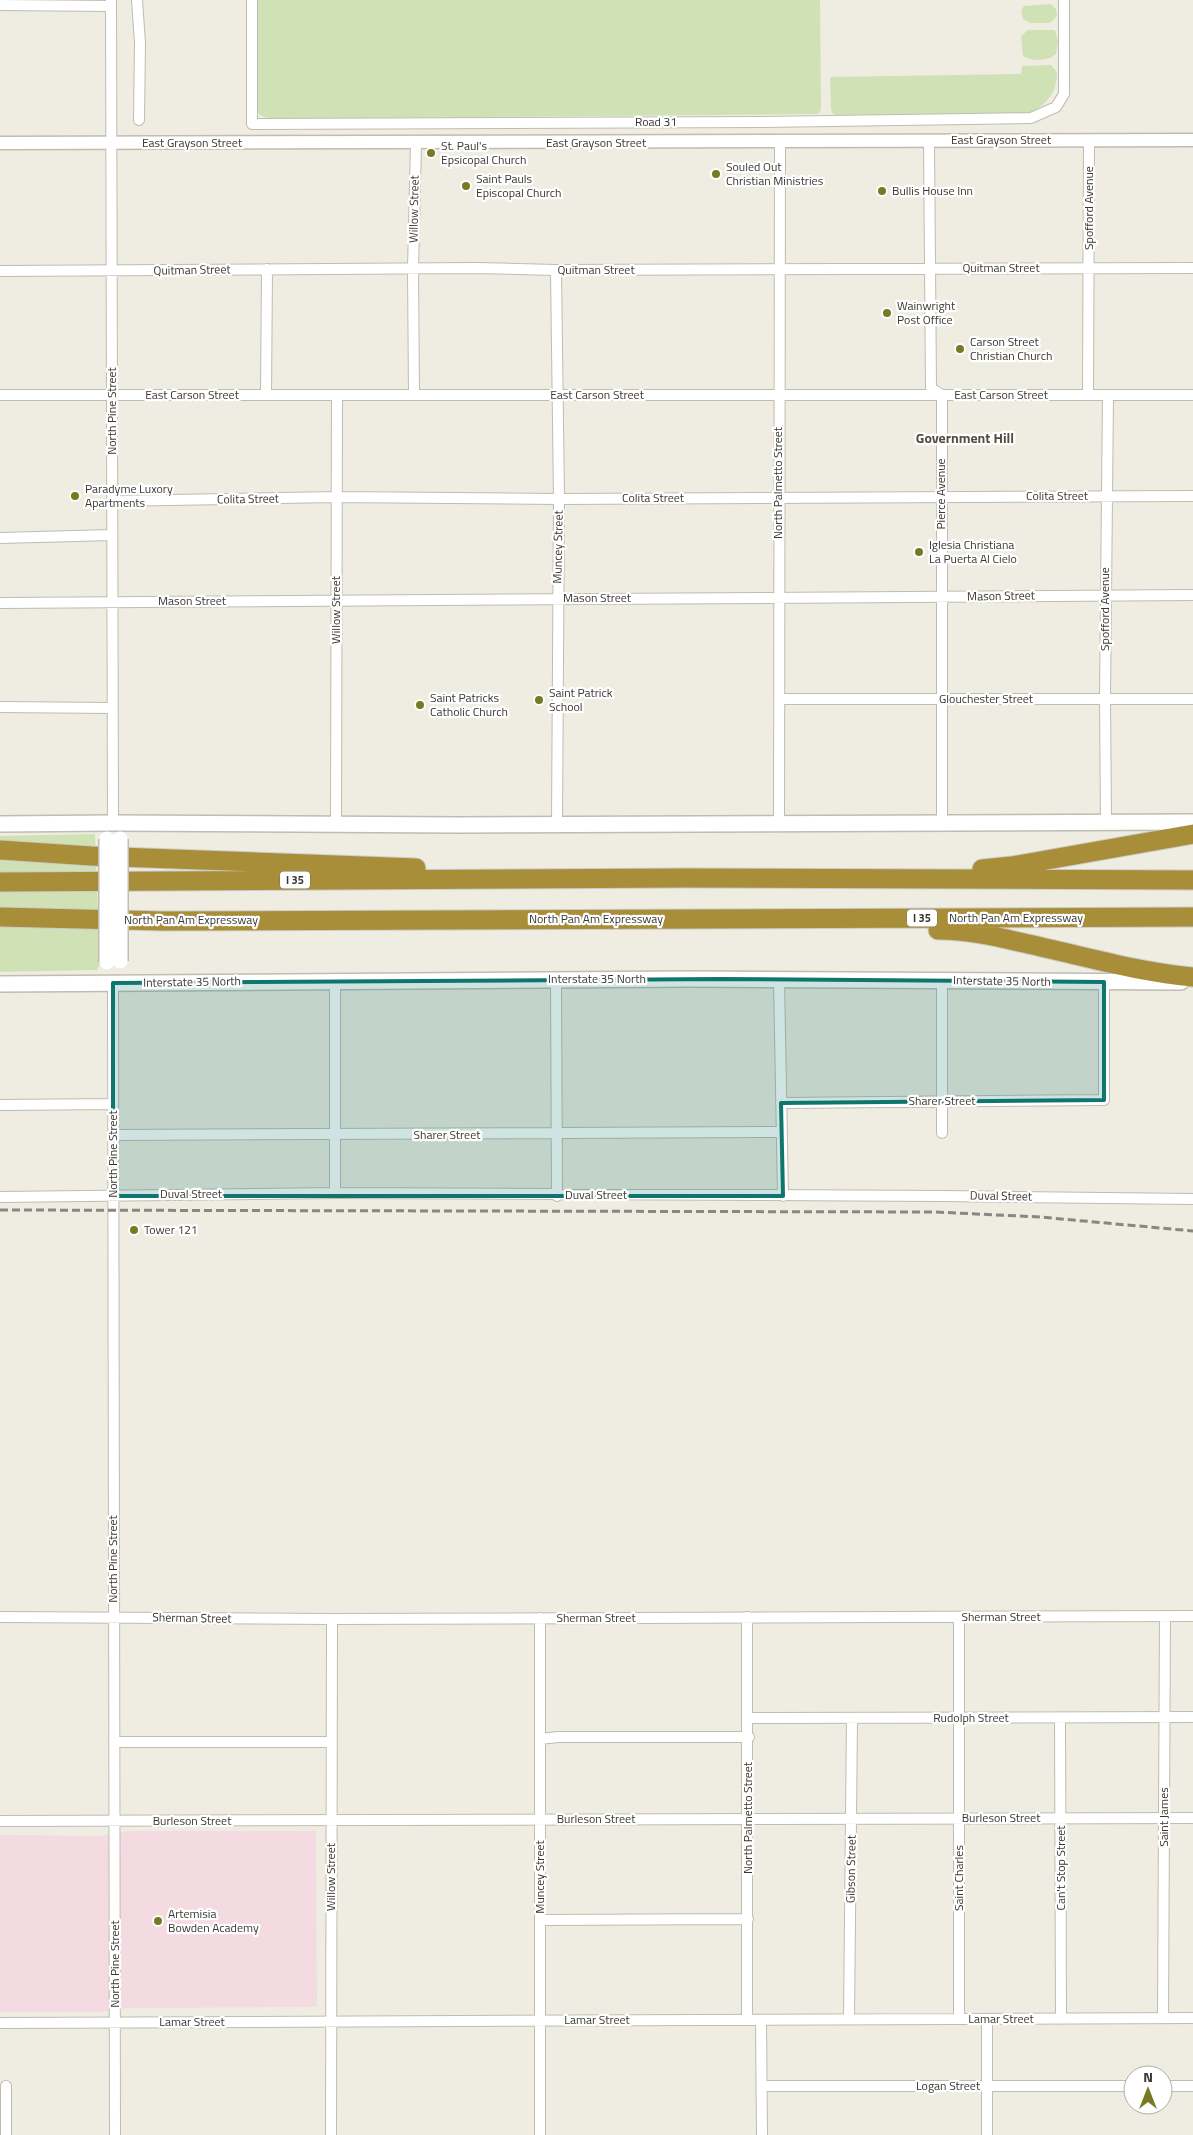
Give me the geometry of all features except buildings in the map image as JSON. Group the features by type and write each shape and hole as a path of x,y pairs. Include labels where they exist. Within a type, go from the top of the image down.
{"highway":[{"path":"684,878 993,868 1193,834"},
{"path":"0,850 101,857 478,870 552,879"},
{"path":"0,878 38,881"},
{"name":"I 35","path":"0,882 684,878 1193,880"},
{"name":"North Pan Am Expressway","path":"0,917 163,921 1193,917"},
{"path":"652,918 823,930 966,931 1143,971 1193,977"},
{"path":"0,930 163,921"}],"main road":[{"path":"0,824 336,825 1193,822"},
{"name":"North Pine Street","path":"113,823 113,983"},
{"name":"Interstate 35 North","path":"0,984 779,979 1193,982"}],"street":[{"path":"137,0 140,43 139,120"},
{"name":"Road 31","path":"252,0 252,124 761,122 1031,118 1056,107 1064,94 1064,0"},
{"path":"0,5 111,3"},
{"name":"North Pine Street","path":"111,3 113,823"},
{"name":"Spofford Avenue","path":"1088,395 1089,140"},
{"name":"East Grayson Street","path":"0,143 1193,140"},
{"path":"929,141 931,388 942,395"},
{"name":"North Palmetto Street","path":"779,823 780,142"},
{"name":"Willow Street","path":"414,395 413,269 416,143"},
{"name":"Quitman Street","path":"0,271 1193,268"},
{"path":"266,395 267,270"},
{"name":"Muncey Street","path":"556,270 556,395 559,498 557,824"},
{"name":"East Carson Street","path":"0,395 1193,395"},
{"name":"Willow Street","path":"336,395 336,825"},
{"name":"Pierce Avenue","path":"942,395 942,823"},
{"name":"Spofford Avenue","path":"1106,822 1105,595 1108,395"},
{"name":"Colita Street","path":"112,501 335,497 1193,496"},
{"path":"0,538 112,535"},
{"name":"Mason Street","path":"0,602 1193,595"},
{"name":"Glouchester Street","path":"779,699 1193,699"},
{"path":"0,707 112,708"},
{"path":"779,979 783,1196"},
{"path":"556,980 557,1196"},
{"path":"942,980 942,1133"},
{"path":"335,981 335,1193"},
{"name":"Sharer Street","path":"781,1103 1104,1100 1104,982"},
{"name":"North Pine Street","path":"113,983 114,2135"},
{"path":"0,1105 113,1104"},
{"name":"Sharer Street","path":"113,1135 782,1132"},
{"name":"Duval Street","path":"0,1197 335,1193 1193,1199"},
{"name":"Saint James","path":"1163,2018 1165,1616"},
{"name":"Sherman Street","path":"0,1618 332,1619 1193,1616"},
{"name":"North Palmetto Street","path":"747,1617 747,2020"},
{"name":"Saint Charles","path":"959,1617 959,2019"},
{"name":"Muncey Street","path":"540,1618 540,2135"},
{"name":"Willow Street","path":"331,2135 332,1619"},
{"name":"Rudolph Street","path":"748,1718 1193,1717"},
{"name":"Gibson Street","path":"849,2019 852,1718"},
{"name":"Can't Stop Street","path":"1060,1718 1062,2019"},
{"path":"540,1739 558,1737 748,1737"},
{"path":"114,1742 332,1742"},
{"name":"Burleson Street","path":"0,1821 1193,1818"},
{"path":"540,1920 748,1919"},
{"name":"Lamar Street","path":"0,2023 1193,2018"},
{"path":"987,2019 987,2135"},
{"path":"761,2020 762,2135"},
{"path":"6,2086 6,2135"},
{"name":"Logan Street","path":"762,2086 1123,2086"},
{"path":"1173,2086 1193,2086"}],"highlighted area":[{"path":"719,979 1104,982 1104,1100 781,1103 783,1196 113,1196 113,983"}],"shaded area":[{"name":"Artemisia Bowden Academy","path":"127,1831 316,1831 317,2007 126,2008 100,2012 0,2012 0,1835 100,1836"}],"green space":[{"path":"256,0 820,0 821,108 817,114 273,119 260,115 257,107"},
{"path":"1051,4 1056,9 1057,16 1050,23 1031,23 1023,19 1021,10 1024,6"},
{"path":"1028,30 1055,30 1058,42 1056,54 1040,60 1023,56 1021,36"},
{"path":"1051,65 1057,72 1053,91 1047,101 1031,113 836,115 832,113 830,77 1021,74 1022,66"},
{"path":"95,834 100,964 97,970 0,972 0,836"}],"railway":[{"path":"0,1210 935,1212 1040,1217 1193,1231"}],"place":[{"name":"St. Paul's Epsicopal Church","path":"431,153"},
{"name":"Souled Out Christian Ministries","path":"716,174"},
{"name":"Saint Pauls Episcopal Church","path":"466,186"},
{"name":"Bullis House Inn","path":"882,191"},
{"name":"Wainwright Post Office","path":"887,313"},
{"name":"Carson Street Christian Church","path":"960,349"},
{"name":"Paradyme Luxory Apartments","path":"75,496"},
{"name":"Iglesia Christiana La Puerta Al Cielo","path":"919,552"},
{"name":"Saint Patrick School","path":"539,700"},
{"name":"Saint Patricks Catholic Church","path":"420,705"},
{"name":"Tower 121","path":"134,1230"},
{"name":"Artemisia Bowden Academy","path":"158,1921"}],"district":[{"name":"Government Hill","path":"965,438"}]}
